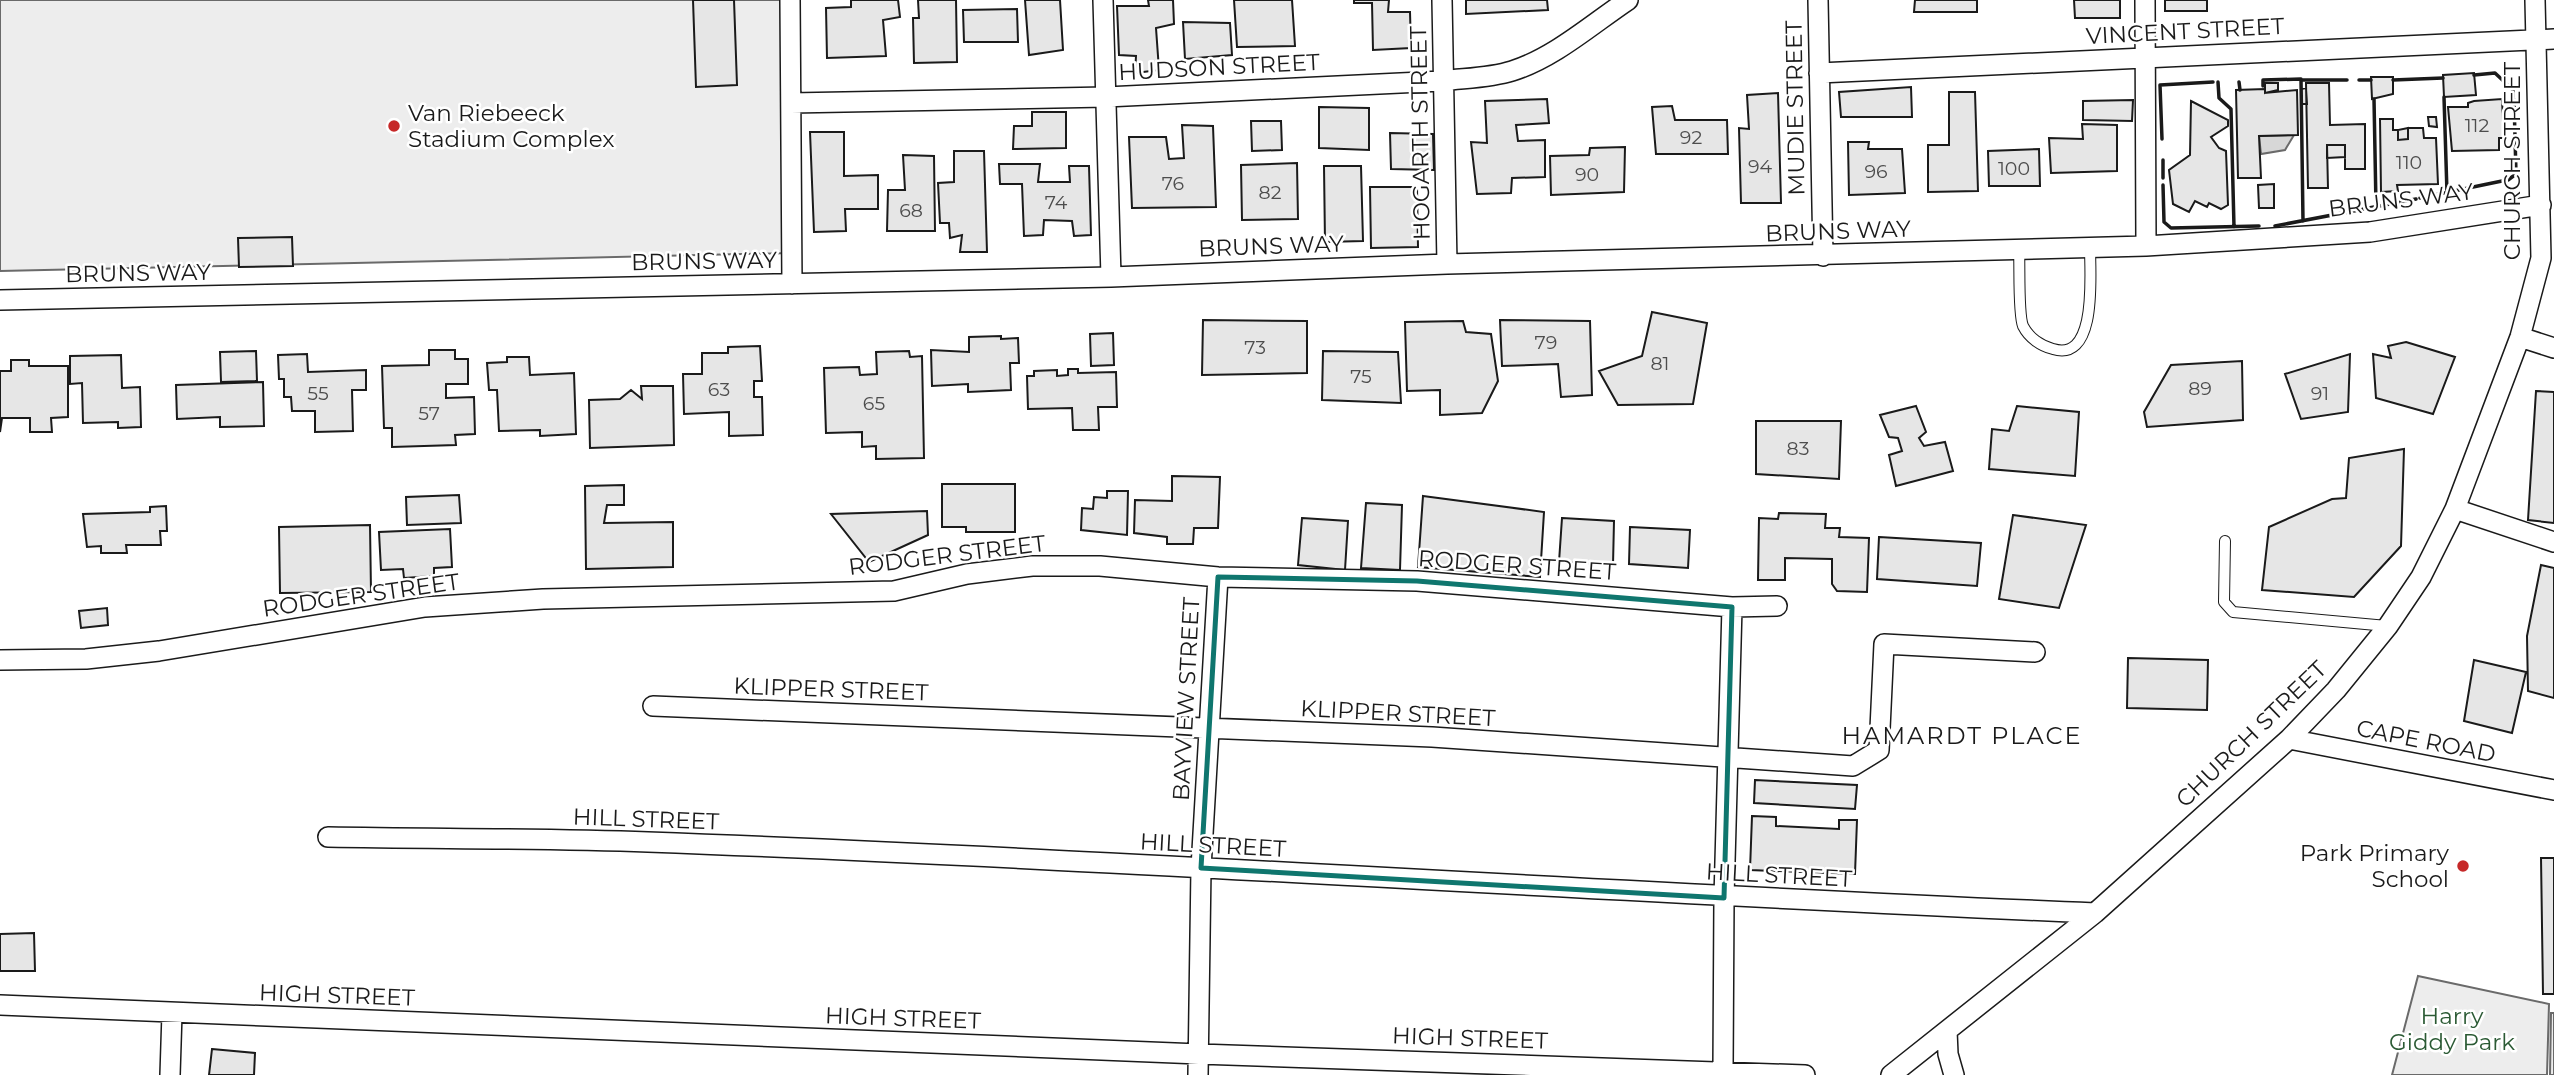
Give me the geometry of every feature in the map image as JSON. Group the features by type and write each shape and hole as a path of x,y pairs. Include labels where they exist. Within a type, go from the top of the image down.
{"street":[{"path":"790,0 792,284"},
{"path":"1103,0 1111,277"},
{"name":"HOGARTH STREET","path":"1442,0 1447,264"},
{"name":"HUDSON STREET","path":"791,103 1106,97 1442,81 1516,70 1546,54 1628,0"},
{"name":"MUDIE STREET","path":"1818,0 1823,256"},
{"path":"2145,0 2146,246"},
{"name":"CHURCH STREET","path":"1891,1075 2095,913 2289,739 2336,690 2388,626 2421,577 2455,509 2520,337 2541,258 2541,205 2547,161 2545,39 2535,0"},
{"name":"VINCENT STREET","path":"1819,73 2545,39"},
{"name":"BRUNS WAY","path":"0,300 1111,277 1447,264 2146,246 2370,232 2541,205"},
{"path":"2520,337 2554,348"},
{"path":"2455,509 2554,542"},
{"name":"RODGER STREET","path":"0,660 86,659 159,651 425,607 543,599 894,591 967,574 1032,566 1100,566 1218,577 1417,581 1732,607 1777,606"},
{"name":"BAYVIEW STREET","path":"1198,1075 1201,868 1218,577"},
{"path":"1723,1070 1724,898 1732,607"},
{"name":"KLIPPER STREET","path":"653,706 1432,737 1853,766 1878,750 1884,644 2035,652"},
{"name":"CAPE ROAD","path":"2289,739 2554,790"},
{"name":"HILL STREET","path":"328,837 646,842 1201,868 1724,898 2095,913"},
{"name":"HIGH STREET","path":"0,1005 1199,1054 1723,1070 1805,1075"},
{"path":"170,1075 172,1013"},
{"path":"1947,1031 1948,1054 1954,1075"}],"lane":[{"path":"2019,250 2023,326 2035,341 2055,350 2072,349 2084,337 2090,295 2090,248"},
{"path":"2225,541 2224,602 2233,612 2388,626"}],"highlighted area":[{"path":"1218,577 1417,581 1732,607 1724,898 1201,868"}],"shaded area":[{"name":"Van Riebeeck Stadium Complex","path":"0,0 786,0 791,253 0,271"},
{"path":"2294,135 2285,150 2261,154 2259,136"},
{"name":"Harry Giddy Park","path":"2418,976 2549,1004 2547,1075 2392,1075"},
{"path":"2551,1013 2554,1013 2554,1075 2550,1075"}],"building":[{"path":"693,0 734,0 737,85 696,87"},
{"path":"851,0 898,0 900,17 883,20 886,56 827,58 826,8 851,7"},
{"path":"918,0 956,0 957,62 914,63 913,18 919,18"},
{"path":"1025,0 1060,0 1063,50 1029,55"},
{"path":"1148,0 1173,0 1174,24 1156,28 1159,70 1135,73 1136,56 1119,55 1117,6 1149,6"},
{"path":"1234,0 1292,0 1295,46 1237,47"},
{"path":"1354,0 1389,0 1388,12 1410,12 1411,48 1373,50 1372,3 1354,3"},
{"path":"1466,0 1547,0 1548,10 1466,14"},
{"path":"1915,0 1977,0 1977,12 1914,12"},
{"path":"2074,0 2120,0 2120,18 2075,18"},
{"path":"2165,0 2207,0 2207,11 2165,11"},
{"path":"1017,9 1018,42 964,42 963,10"},
{"path":"1183,22 1230,23 1232,55 1185,59"},
{"path":"2474,73 2476,95 2444,97 2443,75"},
{"path":"2371,77 2393,77 2393,94 2372,99"},
{"path":"2265,83 2278,83 2278,90 2265,93"},
{"path":"2306,83 2329,83 2330,125 2365,124 2365,169 2345,169 2345,145 2327,145 2328,188 2308,188"},
{"path":"1911,87 1912,117 1841,117 1839,92"},
{"path":"2306,88 2307,104 2301,104 2301,89"},
{"path":"2265,89 2265,93 2297,90 2298,135 2259,136 2261,178 2238,178 2236,90"},
{"path":"1949,92 1975,92 1978,191 1928,192 1928,145 1949,145"},
{"path":"1778,93 1781,203 1741,203 1739,128 1749,129 1747,95"},
{"path":"1547,99 1549,123 1516,125 1518,141 1545,140 1545,177 1512,178 1511,193 1477,194 1471,142 1487,143 1485,101"},
{"path":"2502,99 2503,122 2507,129 2503,138 2499,138 2499,150 2452,151 2448,107 2468,107 2468,103 2474,101"},
{"path":"2133,100 2132,121 2083,120 2083,101"},
{"path":"2191,101 2228,120 2228,126 2211,137 2219,148 2226,151 2228,205 2221,209 2209,203 2207,207 2195,201 2189,212 2173,204 2169,170 2190,155"},
{"path":"1672,106 1675,120 1727,120 1728,154 1656,154 1652,107"},
{"path":"1319,107 1369,108 1369,150 1319,148"},
{"path":"1032,112 1066,112 1066,148 1013,149 1014,126 1032,126"},
{"path":"2428,117 2436,117 2437,127 2429,126"},
{"path":"2380,119 2393,119 2393,130 2398,130 2398,140 2408,139 2408,128 2423,128 2424,138 2436,138 2438,184 2397,185 2398,191 2381,192"},
{"path":"1251,121 1281,121 1282,150 1252,151"},
{"path":"2082,124 2117,125 2117,171 2051,173 2049,138 2083,139"},
{"path":"1182,125 1213,126 1216,207 1132,208 1129,137 1166,137 1169,159 1184,158"},
{"path":"2408,128 2408,139 2398,140 2398,130"},
{"path":"810,132 844,132 844,176 878,175 878,209 845,209 846,231 814,232"},
{"path":"1390,133 1433,134 1434,170 1391,169"},
{"path":"1848,142 1869,142 1868,149 1902,149 1905,193 1849,195"},
{"path":"2327,145 2345,145 2345,157 2327,158"},
{"path":"1625,147 1624,192 1551,195 1550,156 1589,155 1590,148"},
{"path":"2039,149 2040,186 1989,186 1988,151"},
{"path":"954,151 984,151 987,252 960,252 962,235 950,238 949,223 940,223 938,183 954,182"},
{"path":"903,155 934,156 935,231 887,231 888,190 905,190"},
{"path":"1297,163 1298,219 1242,220 1241,165"},
{"path":"999,164 1040,164 1038,182 1070,182 1069,166 1089,166 1091,235 1074,236 1072,221 1044,220 1043,235 1024,236 1022,184 1000,184"},
{"path":"1324,166 1361,166 1363,241 1325,242"},
{"path":"2274,184 2274,208 2259,208 2258,185"},
{"path":"1370,187 1417,187 1418,247 1371,248"},
{"path":"292,237 293,266 239,267 238,238"},
{"path":"1652,312 1707,323 1693,404 1618,405 1599,371 1642,356"},
{"path":"1203,320 1307,321 1307,373 1202,375"},
{"path":"1500,320 1590,321 1592,395 1561,397 1558,364 1502,366"},
{"path":"1463,321 1466,332 1491,334 1498,381 1482,413 1440,415 1440,390 1407,391 1405,322"},
{"path":"1113,333 1114,365 1091,366 1090,334"},
{"path":"1001,336 1001,339 1018,338 1019,363 1010,363 1011,390 968,392 968,384 932,386 931,350 969,352 969,337"},
{"path":"2406,342 2455,357 2433,414 2376,398 2373,354 2391,358 2388,346"},
{"path":"760,346 762,381 754,381 754,397 762,397 763,435 729,436 729,412 684,414 683,374 702,374 702,353 728,353 728,347"},
{"path":"429,350 455,350 455,359 468,359 468,384 446,384 446,398 474,397 475,434 455,435 456,445 392,447 392,428 384,428 382,366 429,365"},
{"path":"256,351 257,381 221,382 220,352"},
{"path":"909,351 910,357 922,356 924,458 876,459 876,446 862,447 862,432 826,433 824,368 859,367 860,375 877,374 876,352"},
{"path":"1323,351 1398,352 1401,403 1322,400"},
{"path":"307,354 308,372 366,370 366,390 352,390 353,431 315,432 315,411 292,411 291,397 284,397 284,379 279,379 278,355"},
{"path":"2350,354 2348,412 2301,419 2285,374"},
{"path":"121,355 122,388 140,387 141,427 118,428 118,422 83,423 82,383 70,384 70,356"},
{"path":"507,357 529,357 530,375 574,373 576,434 540,436 540,430 499,431 497,390 489,390 487,363 507,362"},
{"path":"11,360 29,360 29,366 68,366 68,417 51,418 52,432 30,432 30,418 2,418 0,432 0,371 11,371"},
{"path":"2242,361 2243,420 2147,427 2144,412 2171,365"},
{"path":"1068,369 1078,369 1078,373 1116,372 1117,407 1098,407 1099,430 1073,430 1072,408 1028,409 1027,376 1034,376 1034,371 1057,370 1057,376 1068,375"},
{"path":"263,382 264,426 220,427 220,417 177,419 176,385"},
{"path":"641,386 673,386 674,445 590,448 589,400 620,399 631,390 642,399"},
{"path":"2536,391 2554,392 2554,523 2528,520"},
{"path":"1916,406 1926,432 1919,438 1924,446 1945,442 1953,471 1896,486 1889,455 1902,451 1898,438 1889,437 1880,415"},
{"path":"2017,406 2079,412 2075,476 1989,469 1992,429 2009,431"},
{"path":"1756,421 1841,421 1839,479 1756,474"},
{"path":"2404,449 2401,546 2354,597 2262,590 2269,527 2332,499 2346,498 2349,458"},
{"path":"1172,476 1220,477 1218,528 1194,528 1193,544 1167,544 1167,537 1134,533 1135,500 1172,501"},
{"path":"942,484 1015,484 1015,532 966,532 966,527 942,527"},
{"path":"624,485 624,505 607,505 604,523 673,522 673,567 586,569 585,486"},
{"path":"1107,491 1128,491 1127,535 1081,530 1082,508 1093,509 1094,497 1107,498"},
{"path":"459,495 461,523 407,525 406,497"},
{"path":"1423,496 1544,512 1540,577 1418,567"},
{"path":"1366,503 1402,505 1400,570 1361,568"},
{"path":"166,506 167,531 160,531 161,545 126,545 127,553 101,553 101,546 87,547 83,514 150,512 150,507"},
{"path":"927,511 928,535 869,562 831,514"},
{"path":"1779,513 1826,514 1825,528 1840,528 1839,537 1869,538 1867,592 1837,591 1832,584 1832,559 1785,558 1785,580 1758,580 1759,518 1778,519"},
{"path":"2013,515 2086,525 2059,608 1999,599"},
{"path":"1302,518 1348,521 1345,570 1298,565"},
{"path":"1562,518 1614,521 1613,565 1559,562"},
{"path":"370,525 371,592 280,593 279,527"},
{"path":"1630,527 1690,530 1688,568 1629,564"},
{"path":"450,529 452,567 434,568 434,576 404,578 403,569 381,570 379,532"},
{"path":"1879,537 1981,543 1977,586 1877,579"},
{"path":"2541,565 2554,568 2554,698 2528,691 2527,636"},
{"path":"107,608 108,625 81,628 79,611"},
{"path":"2128,658 2208,660 2207,710 2127,708"},
{"path":"2474,660 2526,672 2512,733 2464,721"},
{"path":"1755,780 1857,785 1855,809 1754,803"},
{"path":"1752,816 1776,817 1776,826 1839,829 1839,820 1857,820 1855,874 1750,870"},
{"path":"2541,858 2554,858 2554,994 2543,994"},
{"path":"34,933 35,971 0,971 0,934"},
{"path":"212,1049 255,1053 254,1075 209,1075"}],"wall":[{"path":"2474,75 2495,73 2513,90 2513,97"},
{"path":"2393,80 2443,78"},
{"path":"2263,86 2263,80 2301,79 2303,221"},
{"path":"2301,80 2347,80"},
{"path":"2359,80 2371,80"},
{"path":"2162,139 2160,85 2213,82"},
{"path":"2218,82 2219,98 2231,109 2234,227"},
{"path":"2239,82 2240,90"},
{"path":"2444,97 2447,193"},
{"path":"2374,99 2376,206"},
{"path":"2508,180 2516,174 2514,100"},
{"path":"2163,160 2163,178"},
{"path":"2420,198 2502,181"},
{"path":"2163,185 2164,222 2171,228 2259,226"},
{"path":"2275,226 2416,199"}],"place":[{"name":"Van Riebeeck Stadium Complex","path":"394,126"},
{"name":"Park Primary School","path":"2463,866"}],"district":[{"name":"HAMARDT PLACE","path":"1962,736"}]}
